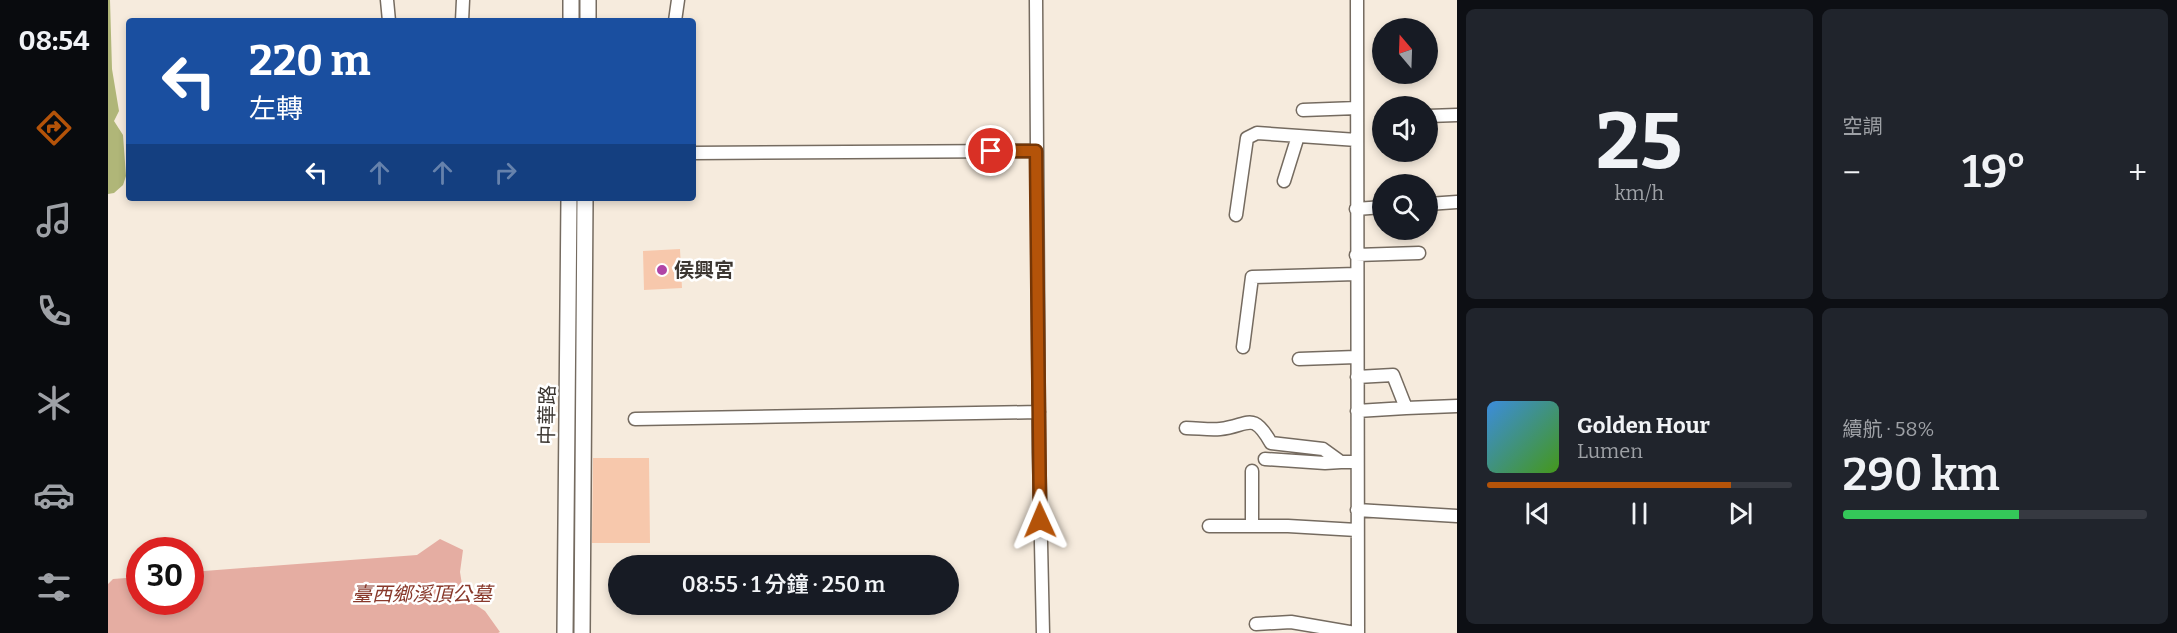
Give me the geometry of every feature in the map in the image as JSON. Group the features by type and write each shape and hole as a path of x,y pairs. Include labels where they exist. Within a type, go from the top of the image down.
{"main road":[{"path":"571,0 571,18"},
{"path":"588,0 588,18"},
{"name":"中華路","path":"565,633 569,201"},
{"name":"中華路","path":"582,633 585,201"}],"street":[{"path":"387,0 389,18"},
{"path":"462,18 463,0"},
{"path":"675,18 678,0"},
{"path":"1036,0 1043,633"},
{"path":"1256,624 1291,622 1356,633 1357,0"},
{"path":"1303,110 1357,108"},
{"path":"1438,116 1457,115"},
{"path":"1236,214 1247,138 1257,133 1357,140"},
{"path":"1284,181 1298,136"},
{"path":"696,153 1036,151"},
{"path":"1438,203 1457,202"},
{"path":"1356,209 1372,208"},
{"path":"1356,255 1419,253"},
{"path":"1243,347 1252,277 1356,274"},
{"path":"1299,359 1356,357"},
{"path":"1357,377 1393,375 1406,408"},
{"path":"1357,411 1457,406"},
{"path":"635,419 1039,412"},
{"path":"1186,428 1219,429 1250,422 1261,426 1271,443 1323,449 1341,462"},
{"path":"1265,459 1325,463 1356,462"},
{"path":"1252,471 1252,526"},
{"path":"1357,510 1457,516"},
{"path":"1209,525 1357,530"}],"green space":[{"name":"臺西鄉溪頂公墓","path":"440,539 463,550 460,572 464,597 485,611 500,632 108,633 108,584 113,579 126,578 126,615 204,615 204,571 417,555"}],"shaded area":[{"path":"108,0 110,0 112,69 119,111 114,121 123,135 126,176 123,185 114,193 108,194"}],"building":[{"name":"侯興宮","path":"680,249 682,288 644,290 643,251"},
{"path":"593,458 649,458 650,543 592,543"}],"place":[{"name":"侯興宮","path":"662,270"}],"route":[{"path":"991,151 1036,151 1040,520"}]}
